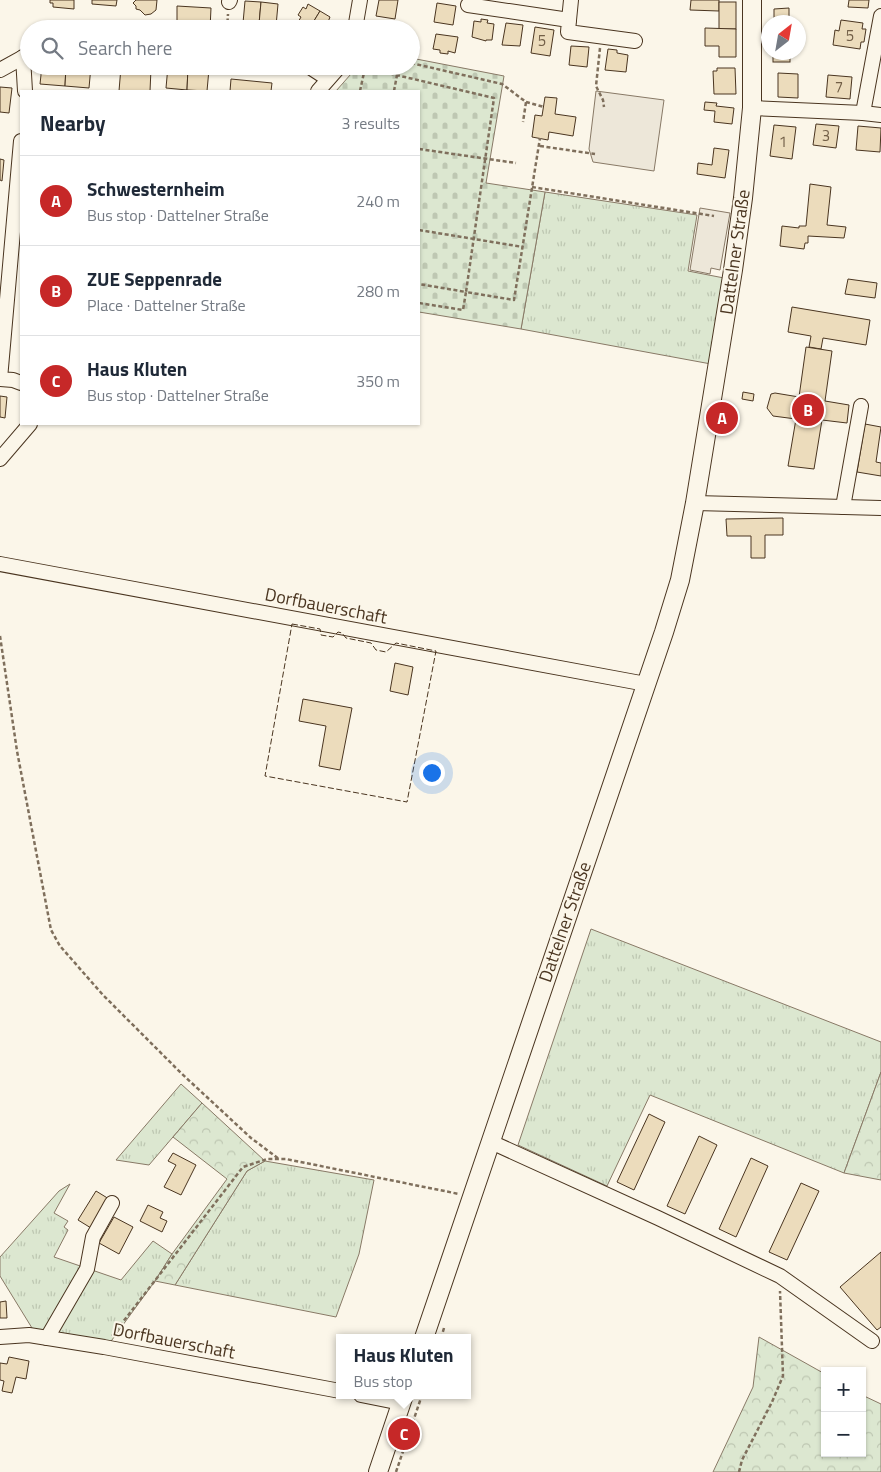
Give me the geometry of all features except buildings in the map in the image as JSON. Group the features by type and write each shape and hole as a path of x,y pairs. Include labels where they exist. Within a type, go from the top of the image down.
{"main road":[{"name":"Dattelner Straße","path":"425,1334 680,580 695,503 743,198 752,108 752,0"},
{"path":"378,1472 402,1399"}],"street":[{"path":"357,20 360,0"},
{"path":"571,0 568,32 634,41"},
{"path":"468,5 568,20"},
{"path":"863,113 881,16"},
{"path":"0,70 20,59"},
{"path":"25,75 25,90"},
{"path":"322,75 328,79"},
{"path":"319,90 332,75"},
{"path":"752,108 881,115"},
{"path":"20,180 16,247 0,379 20,383"},
{"path":"843,507 862,406"},
{"path":"0,459 29,425"},
{"path":"695,503 881,508"},
{"name":"Dorfbauerschaft","path":"0,564 646,684"},
{"path":"491,1142 780,1276 872,1341"},
{"path":"48,1338 87,1269 93,1237 112,1202"},
{"name":"Dorfbauerschaft","path":"0,1337 29,1335 48,1338 336,1390"}],"path":[{"path":"601,37 596,86 603,100 604,107"},
{"path":"420,65 502,84 526,102 544,107"},
{"path":"360,90 363,75"},
{"path":"394,90 397,75 494,98 463,310 420,303"},
{"path":"523,122 526,102"},
{"path":"420,284 514,300 540,138"},
{"path":"539,146 595,154"},
{"path":"420,149 516,164"},
{"path":"532,187 714,216"},
{"path":"420,230 523,247"},
{"path":"0,636 17,751 51,930 60,946 103,995 181,1073 251,1138 279,1159"},
{"path":"104,1347 243,1167 259,1161 279,1159 472,1196"},
{"path":"739,1472 742,1460 772,1402 783,1376 780,1276"},
{"path":"396,1472 421,1399"}],"green space":[{"path":"420,60 504,76 486,183 545,192 521,329 420,312 420,90 337,90 350,75 420,75"},
{"path":"545,192 697,215 688,271 724,278 711,364 521,329"},
{"path":"591,929 881,1042 881,1072 844,1173 650,1095 607,1186 518,1145"},
{"path":"881,1072 881,1180 844,1173"},
{"path":"181,1084 202,1103 149,1165 116,1160"},
{"path":"202,1103 265,1161 247,1171 175,1285 155,1281 172,1254 227,1179 173,1137"},
{"path":"265,1161 374,1180 359,1254 336,1317 175,1285 247,1171"},
{"path":"70,1184 54,1213 68,1221 64,1227 68,1230 54,1257 121,1280 153,1241 172,1254 155,1281 109,1344 31,1332 32,1328 0,1276 0,1257 59,1191"},
{"path":"759,1337 821,1372 821,1457 866,1457 866,1397 881,1404 881,1472 713,1472 753,1387"}],"shaded area":[{"path":"596,91 664,100 654,171 593,162 589,149"},
{"path":"700,208 730,213 720,270 711,268 710,274 690,270"}],"fence":[{"path":"292,624 320,629 321,635 333,637 338,632 342,633 346,638 371,643 376,650 386,652 396,643 436,651 407,802 265,776 292,624"}],"place":[{"name":"ZUE Seppenrade","path":"808,410"},
{"name":"Schwesternheim","path":"722,418"},
{"name":"Haus Kluten","path":"404,1434"}]}
